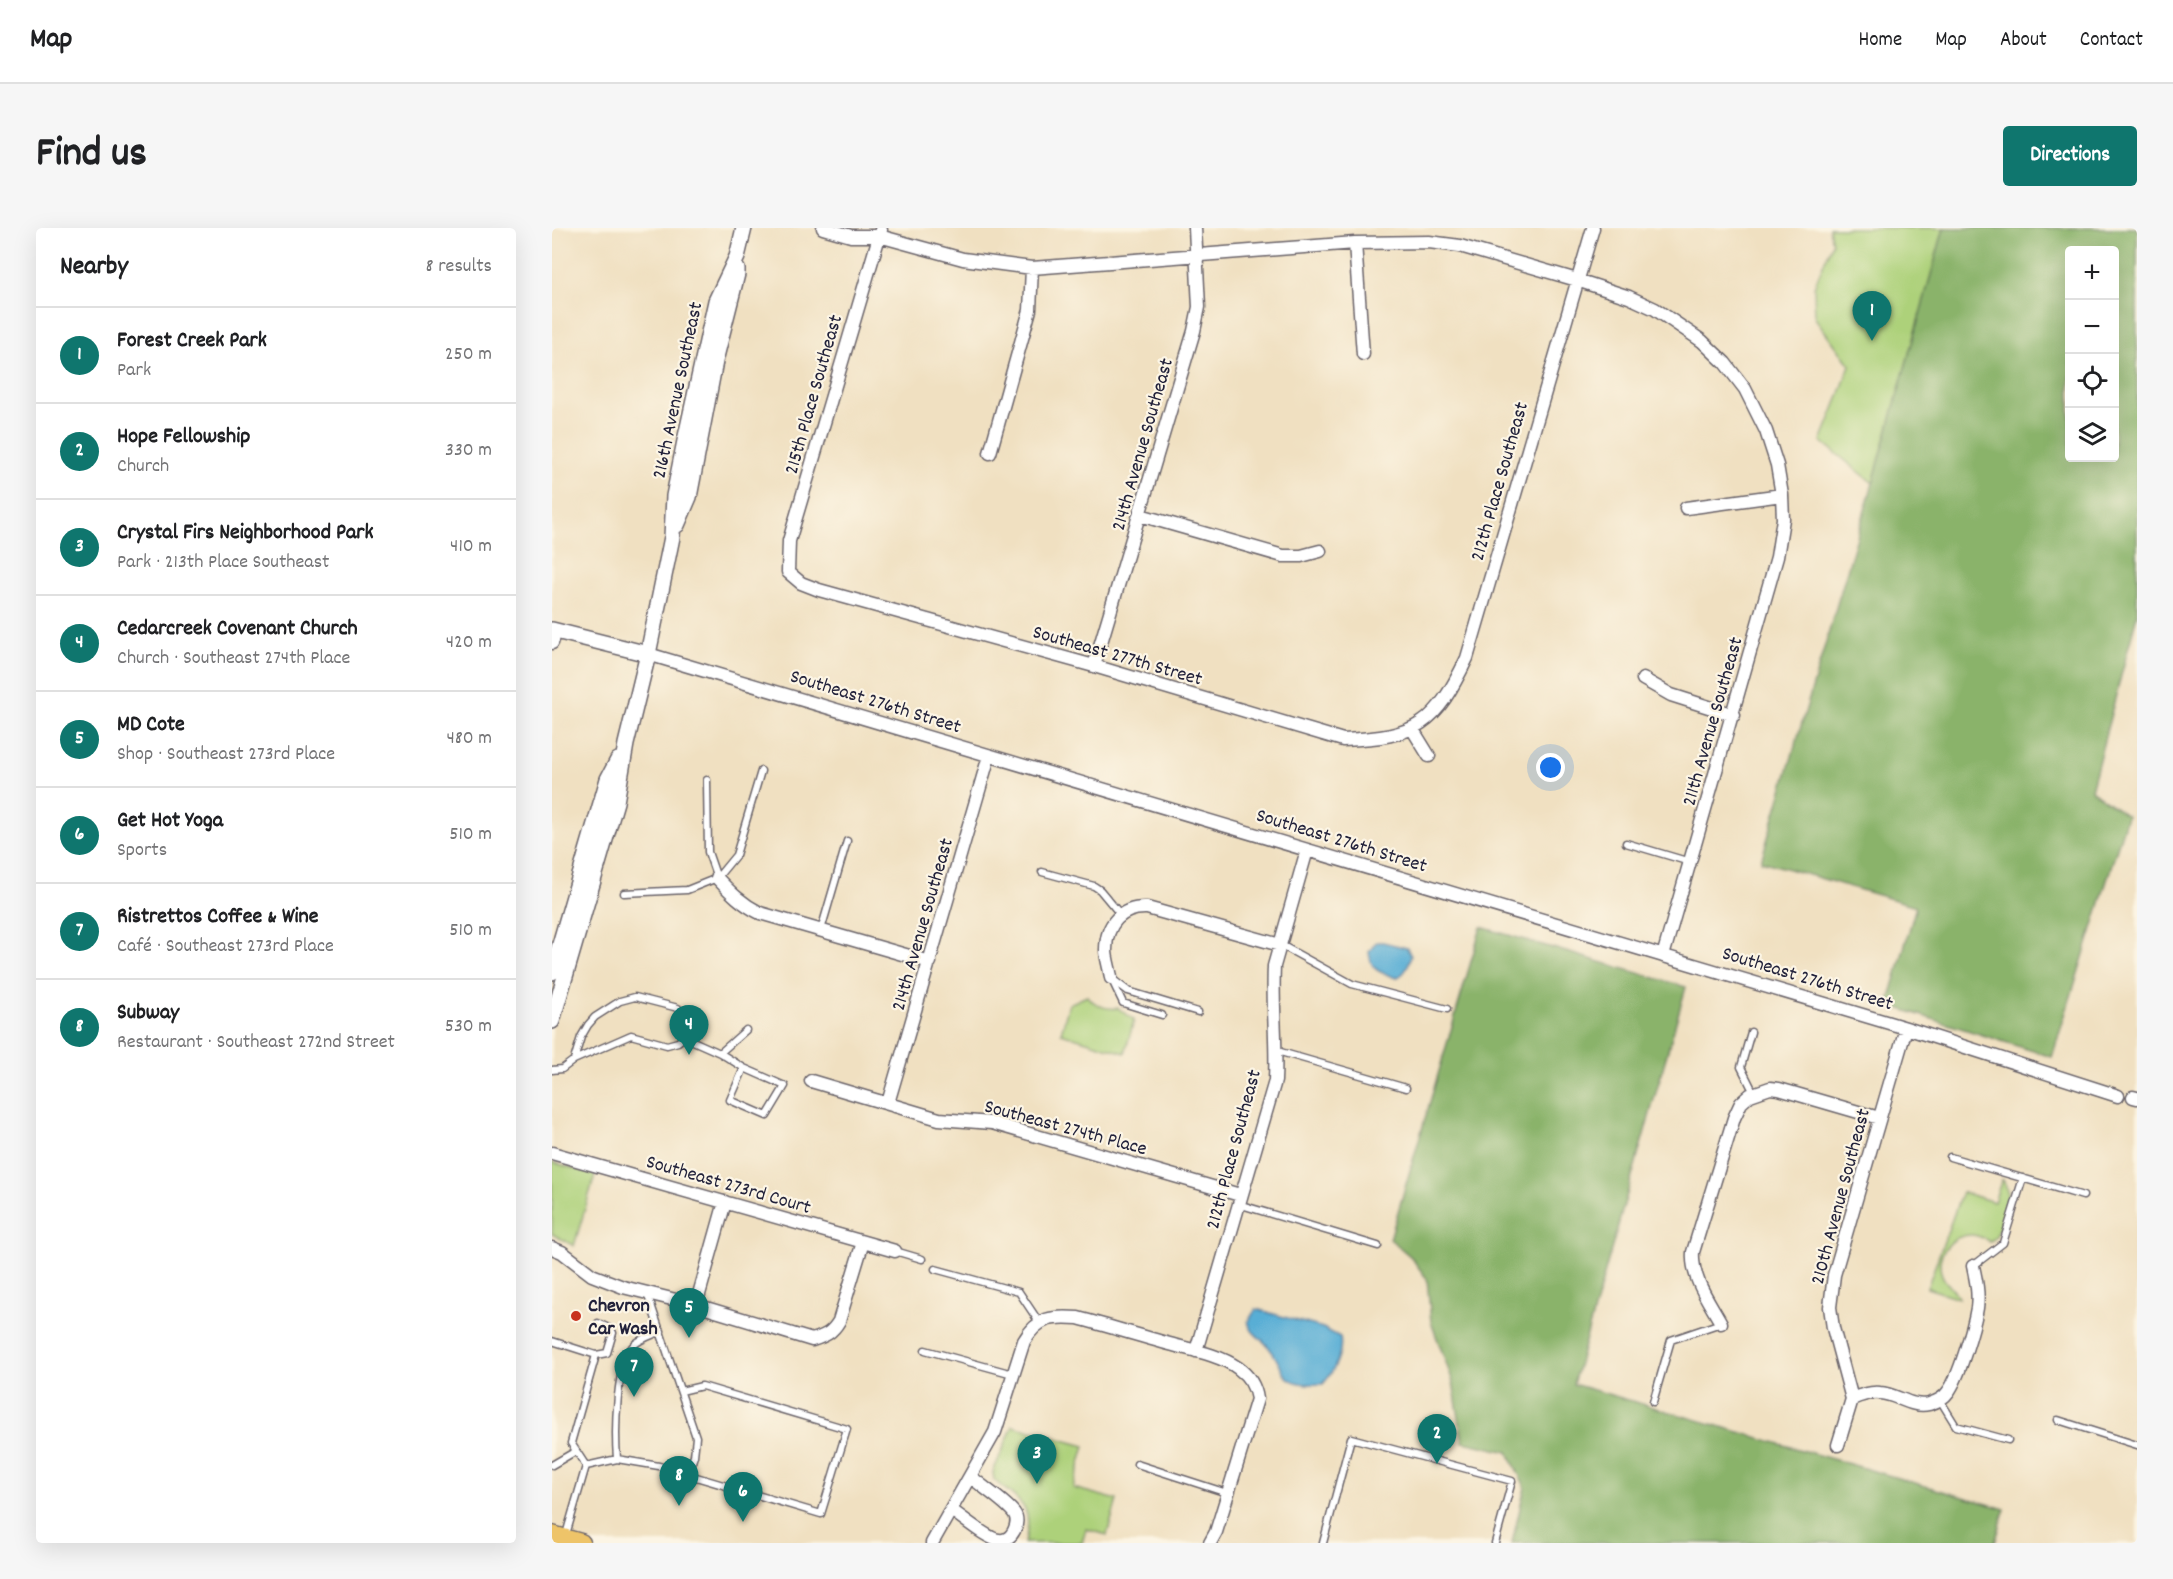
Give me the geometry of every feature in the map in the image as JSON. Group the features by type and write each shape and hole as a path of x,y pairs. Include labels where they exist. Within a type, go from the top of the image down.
{"street":[{"name":"216th Avenue Southeast","path":"552,1021 616,802 626,744 648,654 672,537 674,496 716,302 737,257 744,228"},
{"path":"823,228 851,236 880,232"},
{"path":"868,228 880,232"},
{"name":"214th Avenue Southeast","path":"1094,666 1194,331 1199,307 1195,228"},
{"name":"212th Place Southeast","path":"1413,730 1442,706 1467,658 1593,228"},
{"name":"211th Avenue Southeast","path":"880,232 963,259 1032,268 1355,243 1429,242 1460,246 1629,297 1655,309 1702,342 1725,363 1745,389 1766,431 1777,465 1783,519 1777,557 1734,715 1663,956"},
{"name":"215th Place Southeast","path":"788,572 789,541 880,232"},
{"path":"1355,243 1364,354"},
{"path":"990,453 1030,310 1032,268"},
{"path":"1686,508 1782,495"},
{"path":"1140,515 1283,556 1301,556 1320,551"},
{"name":"Southeast 277th Street","path":"788,572 801,583 819,590 1094,666 1343,740 1365,739 1413,730"},
{"name":"Southeast 276th Street","path":"553,634 648,654 1906,1028 2118,1096"},
{"path":"1643,679 1671,695 1734,715"},
{"path":"1413,730 1429,756"},
{"name":"216th Avenue Southeast","path":"552,972 608,779 626,744"},
{"name":"214th Avenue Southeast","path":"888,1102 989,756"},
{"name":"212th Place Southeast","path":"1196,1351 1275,1081 1277,1051 1274,966 1307,850"},
{"path":"717,878 743,904 760,913 930,962"},
{"path":"1111,978 1106,950 1112,928 1120,914 1134,908 1147,908 1280,945"},
{"name":"210th Avenue Southeast","path":"1852,1399 1833,1328 1830,1307 1834,1275 1906,1028"},
{"name":"Southeast 274th Place","path":"811,1081 939,1119 992,1123 1239,1200"},
{"path":"1721,1323 1697,1278 1692,1262 1693,1252 1734,1118 1741,1103 1754,1094 1770,1088 1879,1118"},
{"name":"Southeast 273rd Court","path":"552,1153 895,1251"},
{"path":"696,1305 725,1203"},
{"path":"552,1248 562,1252 592,1275 812,1340 834,1331 863,1242"},
{"path":"1838,1445 1852,1399 1866,1394 1881,1393 1917,1405 1929,1404 1940,1400 1952,1386 1977,1308 1978,1286 1972,1266"},
{"path":"932,1543 994,1432 1024,1341 1031,1329 1039,1322 1062,1317 1078,1318 1196,1351 1239,1368 1251,1380 1257,1399 1216,1532 1210,1543"},
{"path":"951,1510 991,1538 1008,1541 1014,1532 1016,1522 1014,1512 970,1476"}],"lane":[{"path":"624,893 687,890 717,878 736,855 761,771"},
{"path":"707,780 708,852 717,878"},
{"path":"821,930 847,841"},
{"path":"1626,843 1690,862"},
{"path":"1042,872 1094,886 1120,914"},
{"path":"1280,945 1353,984 1447,1009"},
{"path":"1111,978 1128,992 1198,1012"},
{"path":"1111,978 1123,1003 1162,1016"},
{"path":"552,1070 562,1069 573,1060 631,1035 667,1046 678,1042 684,1037 686,1020 678,1008 635,997 620,1001 595,1017 581,1037 573,1060"},
{"path":"720,1053 746,1030"},
{"path":"1750,1032 1741,1067 1754,1094"},
{"path":"684,1037 785,1086 767,1116 730,1100 744,1068"},
{"path":"1277,1051 1406,1088"},
{"path":"1950,1157 2083,1196"},
{"path":"1972,1266 2003,1243 2023,1178"},
{"path":"1239,1200 1378,1246"},
{"path":"895,1251 922,1259"},
{"path":"935,1269 1019,1292 1039,1322"},
{"path":"647,1293 696,1437 694,1456 688,1474"},
{"path":"552,1341 596,1355 607,1353 613,1334 611,1329 598,1323"},
{"path":"1653,1402 1671,1340 1721,1323"},
{"path":"617,1459 615,1431 625,1358 636,1343 661,1332"},
{"path":"925,1350 1013,1374"},
{"path":"566,1539 586,1466 571,1443 596,1355"},
{"path":"586,1466 617,1459 659,1466 821,1515 847,1429 702,1386 681,1391"},
{"path":"1940,1400 1956,1426 2008,1440"},
{"path":"2058,1420 2137,1444"},
{"path":"1323,1543 1351,1438 1512,1481 1495,1543"},
{"path":"552,1466 576,1451"},
{"path":"1137,1464 1227,1493"}],"green space":[{"path":"1829,228 1944,228 1873,483 1821,441 1850,365 1815,318 1814,287 1832,243"},
{"path":"1944,228 2137,228 2137,615 2091,790 2127,816 2052,1057 1888,1005 1916,906 1761,861 1873,483"},
{"path":"1481,927 1686,987 1573,1384 2005,1509 1995,1543 1512,1543 1525,1487 1508,1452 1463,1442 1453,1382 1431,1322 1427,1279 1411,1257 1390,1239"},
{"path":"1087,996 1101,1006 1118,1008 1134,1020 1125,1053 1061,1033 1069,1004"},
{"path":"552,1162 595,1175 574,1246 552,1234"},
{"path":"2002,1179 2006,1185 2007,1200 1996,1237 1990,1242 1972,1235 1958,1238 1946,1247 1940,1260 1945,1281 1959,1298 1927,1288 1962,1192 1994,1202"},
{"path":"1013,1426 1085,1446 1073,1488 1117,1500 1107,1535 1086,1529 1082,1543 1024,1543 1028,1521 1023,1506 994,1480 993,1472"}],"water":[{"path":"1376,942 1407,948 1411,956 1402,974 1396,978 1374,967 1369,952"},
{"path":"1256,1309 1323,1328 1340,1337 1337,1362 1323,1384 1307,1384 1289,1379 1272,1352 1249,1325 1248,1321"}],"place":[{"name":"Forest Creek Park","path":"1872,341"},
{"name":"Cedarcreek Covenant Church","path":"689,1055"},
{"name":"Chevron Car Wash","path":"576,1316"},
{"name":"MD Cote","path":"689,1338"},
{"name":"Ristrettos Coffee & Wine","path":"634,1397"},
{"name":"Hope Fellowship","path":"1437,1464"},
{"name":"Crystal Firs Neighborhood Park","path":"1037,1484"},
{"name":"Subway","path":"679,1506"},
{"name":"Get Hot Yoga","path":"743,1522"}]}
